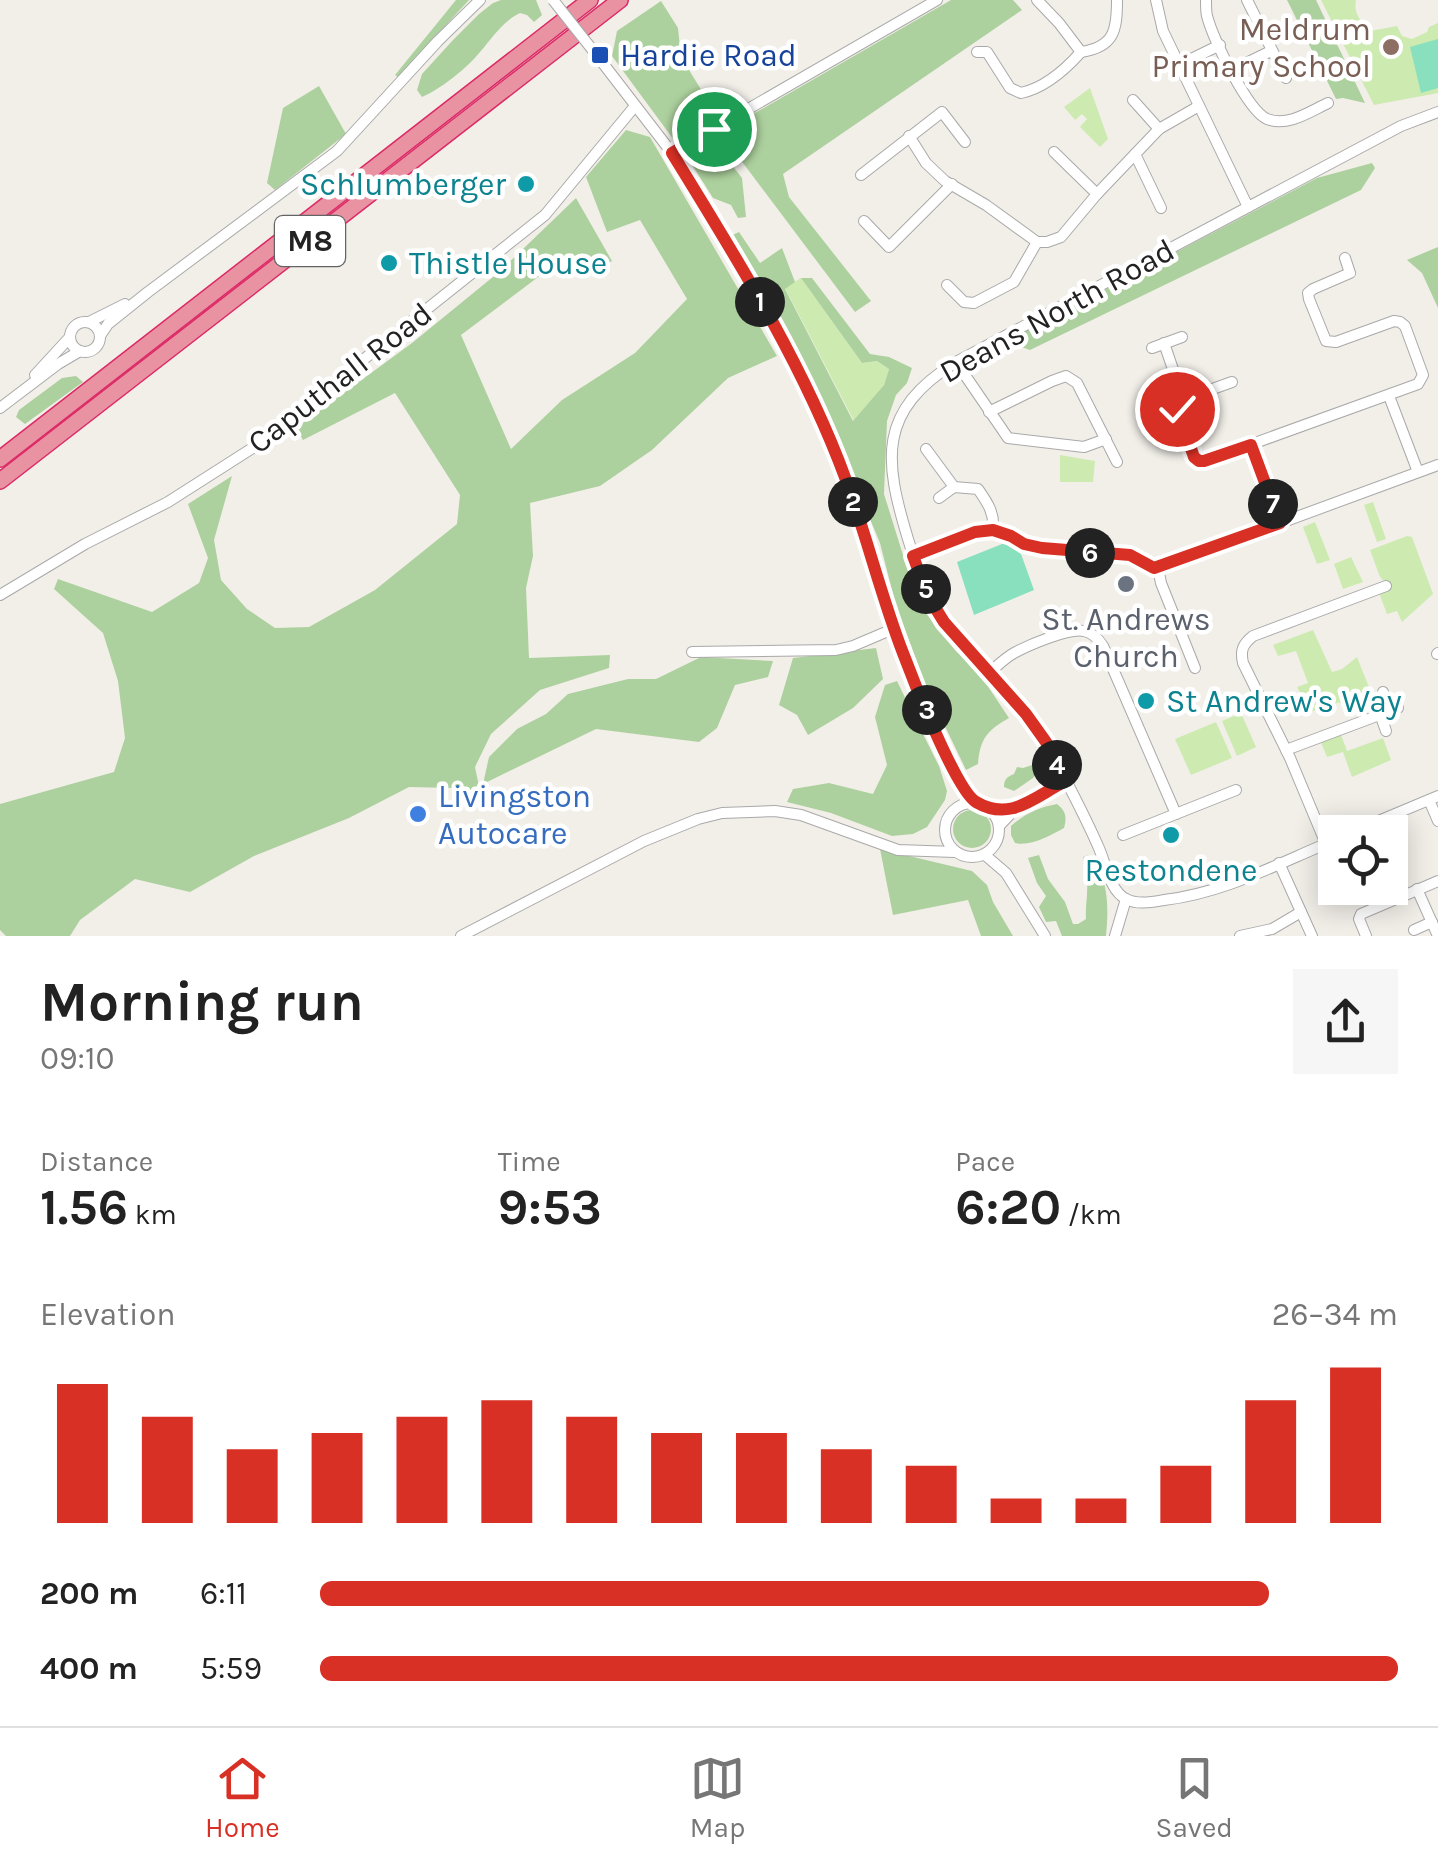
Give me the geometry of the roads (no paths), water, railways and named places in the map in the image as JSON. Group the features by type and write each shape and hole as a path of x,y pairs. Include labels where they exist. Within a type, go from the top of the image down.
{"highway":[{"name":"M8","path":"0,459 590,0"},
{"name":"M8","path":"0,482 620,0"}],"street":[{"path":"0,408 80,351 94,349 108,324 337,151 480,0"},
{"path":"553,0 672,153 713,219 822,420 846,480 894,629 956,778 976,802 993,811 1018,807"},
{"path":"672,153 936,0"},
{"path":"1037,0 1080,52"},
{"path":"985,49 1010,88 1021,93 1047,82 1080,52 1098,50 1110,38 1117,21 1117,0"},
{"path":"1156,0 1163,31 1248,206"},
{"path":"1206,0 1207,16 1246,100 1255,110 1266,118 1291,120 1328,103"},
{"path":"1247,0 1286,78"},
{"path":"1179,65 1220,45"},
{"path":"1232,70 1271,51"},
{"path":"1133,100 1160,129"},
{"name":"Caputhall Road","path":"0,595 84,544 168,502 264,438 545,215 636,106"},
{"path":"908,136 926,163 952,184 1037,242 1048,242 1061,236 1160,129 1199,106"},
{"path":"861,175 942,112 965,142"},
{"name":"Deans North Road","path":"1126,899 1112,881 1046,742 944,622 928,596 891,473 896,430 922,386 956,362 1401,126 1438,112"},
{"path":"1054,152 1097,194"},
{"path":"1135,154 1161,208"},
{"path":"864,221 889,247 952,184"},
{"path":"946,284 964,302 974,303 1014,282 1037,242"},
{"path":"1164,343 1180,390 1178,414 1199,461 1418,384 1423,375 1400,322 1336,342 1326,341 1308,293 1350,273 1345,258"},
{"path":"21,391 70,337 76,325 148,292"},
{"path":"89,322 96,326 100,336"},
{"path":"70,337 80,351"},
{"path":"1152,348 1182,337"},
{"path":"956,362 1008,438 1084,447 1106,439"},
{"path":"989,412 1066,376 1077,382 1117,462"},
{"path":"1179,402 1232,382"},
{"path":"1389,396 1418,472"},
{"path":"1251,445 1280,523"},
{"path":"926,449 934,465 954,487"},
{"path":"913,556 975,532 993,530 1024,544 1130,555 1158,568 1438,464"},
{"path":"939,498 954,487 978,489 989,505 993,530"},
{"path":"1158,568 1196,668"},
{"path":"1318,817 1242,664 1241,650 1254,636 1386,586"},
{"path":"692,652 836,650 894,629"},
{"path":"989,674 1012,654 1063,634 1074,631 1096,636 1176,814"},
{"path":"1383,692 1389,711 1386,731"},
{"path":"1286,750 1389,711"},
{"path":"956,778 957,798 946,821 950,846 964,856 976,858 998,842"},
{"path":"998,826 1018,807 1064,782"},
{"path":"1123,835 1236,790"},
{"path":"1393,815 1434,798 1438,821"},
{"path":"954,809 976,802"},
{"path":"461,936 644,841 698,818 774,811 801,815 898,850 956,852"},
{"path":"993,811 1006,873 1045,936"},
{"path":"924,850 946,834"},
{"path":"1115,936 1126,899 1151,902 1203,894 1318,847"},
{"path":"985,855 1006,873"},
{"path":"1279,864 1312,936"},
{"path":"1366,936 1361,914 1438,881"},
{"path":"1418,890 1438,936"},
{"path":"1240,936 1272,929 1301,912"},
{"path":"1414,930 1432,922"}],"place":[{"name":"Meldrum Primary School","path":"1391,47"},
{"name":"Hardie Road","path":"600,55"},
{"name":"Schlumberger","path":"526,184"},
{"name":"Thistle House","path":"389,263"},
{"name":"St. Andrews Church","path":"1126,584"},
{"name":"St Andrew's Way","path":"1146,701"},
{"name":"Livingston Autocare","path":"418,814"},
{"name":"Restondene","path":"1171,835"}]}
